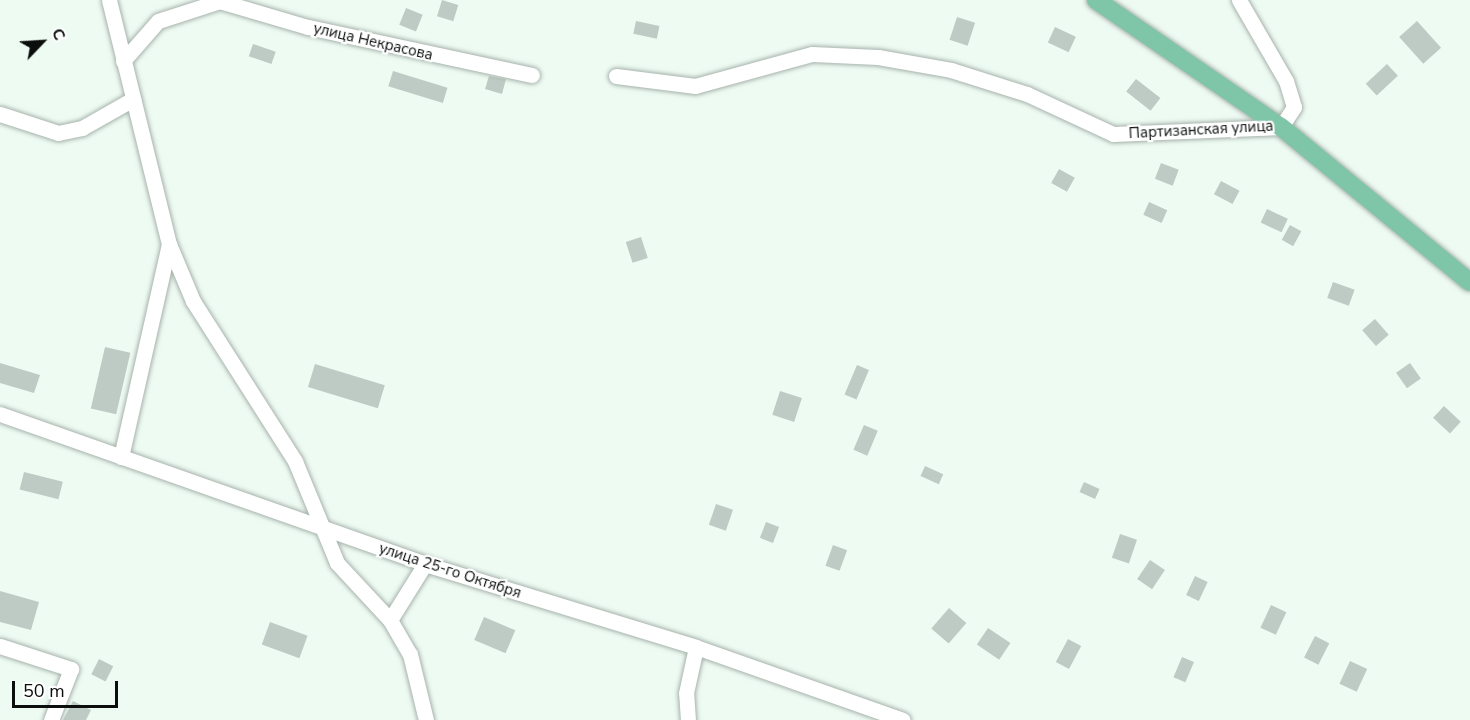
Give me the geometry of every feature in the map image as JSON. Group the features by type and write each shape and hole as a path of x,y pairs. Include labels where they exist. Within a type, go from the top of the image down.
{"main road":[{"name":"Партизанская улица","path":"1096,0 1281,127 1470,282"}],"street":[{"path":"109,0 169,244 193,301 295,461 317,526 337,563 390,620 410,654 426,720"},
{"path":"1239,0 1286,81 1294,107 1281,127"},
{"path":"123,61 158,21 220,1"},
{"name":"улица Некрасова","path":"220,1 532,75"},
{"name":"Партизанская улица","path":"616,76 695,86 775,62 812,54 878,57 951,70 1027,94 1113,134 1281,127"},
{"path":"0,114 58,133 82,128 133,99"},
{"path":"121,457 169,244"},
{"name":"улица 25-го Октября","path":"0,414 425,564 696,647 903,720"},
{"path":"390,620 425,564"},
{"path":"0,646 71,669 51,720"},
{"path":"688,720 686,693 696,647"}],"building":[{"path":"442,0 458,5 453,21 437,16"},
{"path":"406,8 423,15 416,31 399,25"},
{"path":"957,17 975,23 968,46 950,40"},
{"path":"636,21 659,26 657,39 633,34"},
{"path":"1417,21 1441,48 1423,64 1399,37"},
{"path":"1055,27 1076,37 1069,52 1048,42"},
{"path":"253,44 276,52 271,64 249,56"},
{"path":"1387,64 1398,76 1377,95 1366,84"},
{"path":"393,71 448,88 443,103 388,86"},
{"path":"489,76 506,79 502,94 485,89"},
{"path":"1136,79 1160,98 1151,111 1126,92"},
{"path":"1161,163 1179,170 1173,186 1155,179"},
{"path":"1059,169 1075,178 1067,192 1051,183"},
{"path":"1221,181 1240,191 1232,204 1214,194"},
{"path":"1149,202 1167,210 1162,223 1143,215"},
{"path":"1267,209 1288,219 1282,232 1261,223"},
{"path":"1290,225 1301,231 1293,246 1282,240"},
{"path":"641,237 648,258 633,263 626,242"},
{"path":"1333,282 1355,290 1349,306 1327,298"},
{"path":"1375,319 1389,335 1376,346 1362,330"},
{"path":"105,347 130,353 116,414 91,408"},
{"path":"0,363 40,375 34,393 0,383"},
{"path":"1410,363 1421,379 1407,388 1396,373"},
{"path":"315,364 385,385 378,408 308,387"},
{"path":"857,365 869,370 856,400 844,394"},
{"path":"780,391 802,398 794,422 772,415"},
{"path":"1444,406 1461,422 1450,433 1433,418"},
{"path":"864,425 878,431 867,456 853,450"},
{"path":"925,466 943,474 939,484 921,476"},
{"path":"24,472 63,482 58,499 20,489"},
{"path":"1084,482 1100,489 1095,499 1080,492"},
{"path":"716,504 733,510 726,531 709,525"},
{"path":"766,522 779,527 773,543 760,538"},
{"path":"1120,534 1137,540 1129,563 1112,558"},
{"path":"833,545 847,550 840,571 825,566"},
{"path":"1150,560 1165,570 1152,589 1137,579"},
{"path":"1195,576 1208,582 1199,601 1186,595"},
{"path":"0,591 39,602 31,630 0,622"},
{"path":"1271,605 1286,612 1276,635 1260,628"},
{"path":"949,608 966,623 949,643 931,628"},
{"path":"484,617 515,630 506,653 474,640"},
{"path":"270,622 308,636 299,658 262,645"},
{"path":"988,628 1010,643 999,660 977,645"},
{"path":"1315,636 1329,643 1318,665 1304,657"},
{"path":"1068,639 1081,646 1069,669 1056,662"},
{"path":"1182,657 1194,662 1185,682 1173,677"},
{"path":"99,659 113,666 106,681 91,674"},
{"path":"1350,661 1367,669 1357,692 1339,684"},
{"path":"73,701 91,710 86,720 63,720"}]}
